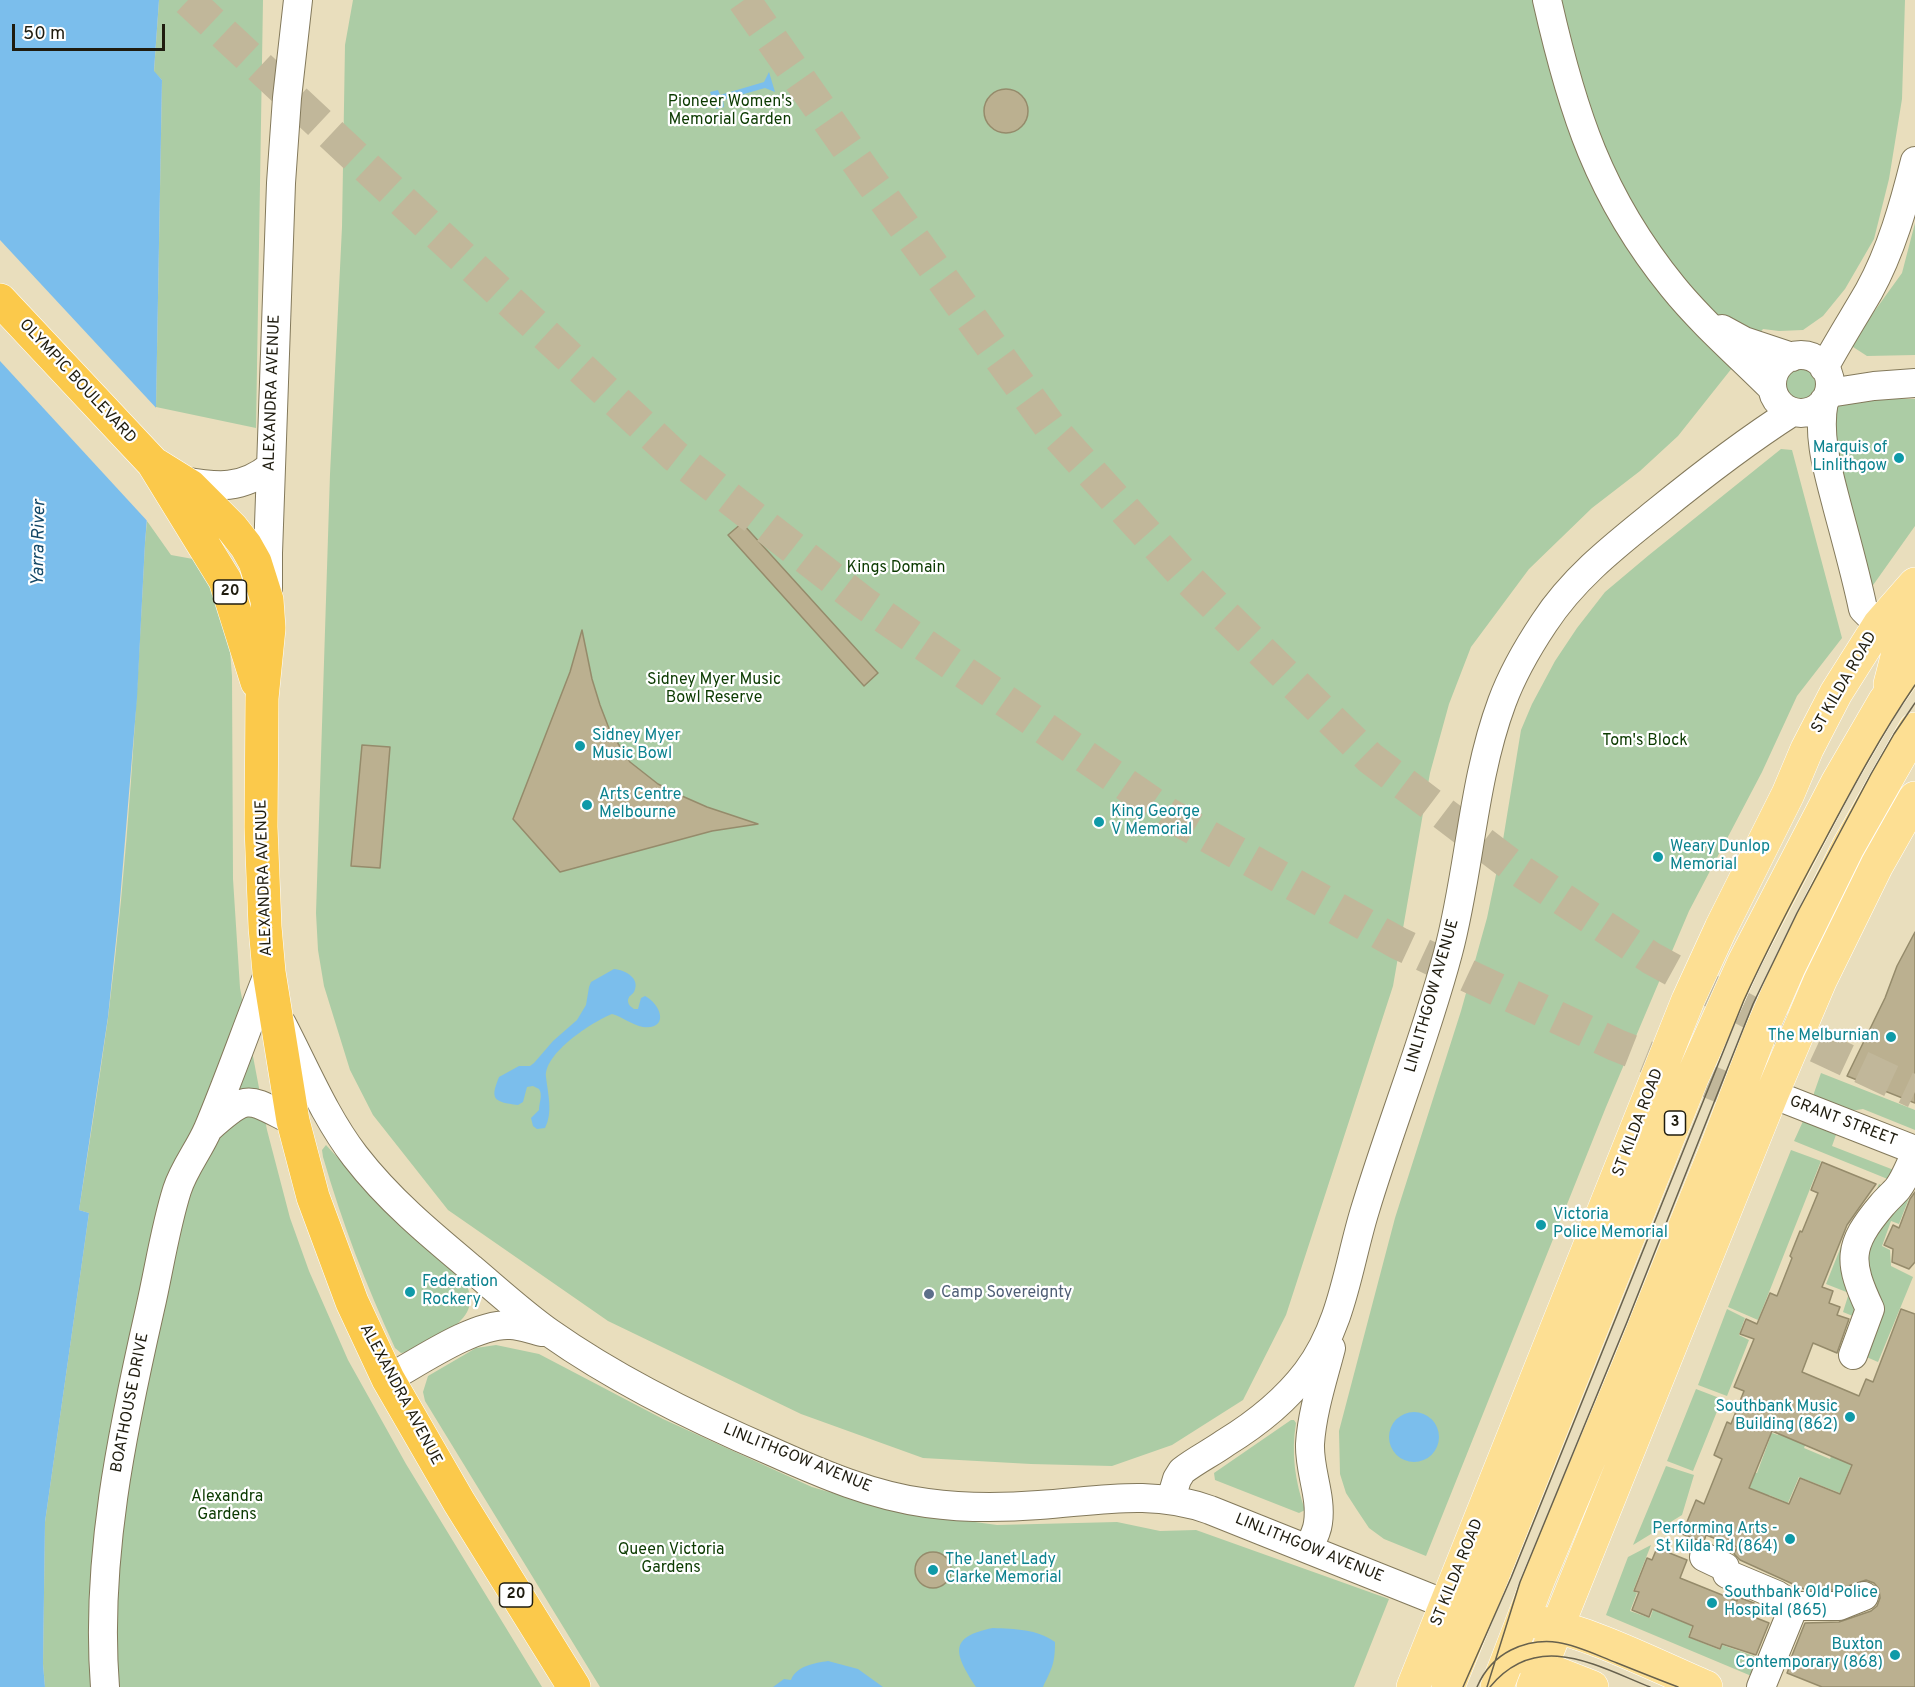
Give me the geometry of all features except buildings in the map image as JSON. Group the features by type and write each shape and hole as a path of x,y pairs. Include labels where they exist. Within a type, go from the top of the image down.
{"highway":[{"name":"OLYMPIC BOULEVARD","path":"0,300 171,479 207,501 246,546 263,584 269,619"},
{"name":"OLYMPIC BOULEVARD","path":"171,479 225,580 262,698"},
{"name":"ALEXANDRA AVENUE","path":"269,619 262,698 261,859 269,972 293,1121 310,1186 356,1313 388,1379 453,1492 574,1687"}],"main road":[{"name":"ST KILDA ROAD","path":"1413,1687 1688,1000 1725,918 1841,684 1879,625 1915,586"},
{"path":"1884,702 1915,586"},
{"name":"ST KILDA ROAD","path":"1448,1687 1692,1078 1764,920 1837,783 1884,702 1915,659"},
{"path":"1497,1687 1539,1578 1694,1203 1759,1036 1848,847 1915,729"},
{"path":"1537,1677 1772,1094 1820,981 1877,865 1915,798"},
{"path":"1694,1203 1728,1205"},
{"path":"1445,1604 1477,1615 1518,1634 1558,1626 1706,1687"},
{"path":"1518,1634 1537,1677"},
{"path":"1537,1677 1592,1687"}],"street":[{"name":"ALEXANDRA AVENUE","path":"269,619 267,563 281,183 286,98 298,0"},
{"path":"1547,0 1565,76 1583,133 1615,203 1635,236 1673,287 1783,402 1818,445 1829,474"},
{"path":"1869,291 1842,323 1814,346 1779,365 1772,380 1783,402 1805,413 1814,410 1869,291 1897,223 1915,160"},
{"path":"1691,307 1729,334 1744,341 1796,356 1812,358 1826,383 1822,432 1829,474 1863,609 1879,625"},
{"path":"1826,383 1860,379 1906,383"},
{"name":"LINLITHGOW AVENUE","path":"1171,1499 1182,1471 1258,1420 1295,1387 1323,1348 1335,1323 1364,1214 1414,1064 1448,952 1480,788 1502,702 1518,667 1543,624 1577,579 1606,552 1714,465 1783,402"},
{"path":"171,479 227,486 257,477 271,466"},
{"name":"BOATHOUSE DRIVE","path":"105,1687 103,1611 111,1519 120,1454 177,1191 207,1130 269,972"},
{"name":"LINLITHGOW AVENUE","path":"275,1010 334,1123 354,1155 398,1205 515,1307 553,1335 627,1380 693,1415 845,1482 868,1490 927,1503 968,1506 1031,1506 1113,1498 1171,1499 1193,1504 1445,1604"},
{"name":"GRANT STREET","path":"1772,1094 1915,1150"},
{"name":"BOATHOUSE DRIVE","path":"207,1130 233,1106 245,1101 261,1105 293,1121"},
{"path":"1853,1355 1870,1309 1854,1266 1854,1249 1861,1232 1873,1215 1898,1188 1915,1155"},
{"path":"465,1337 476,1320 482,1299 481,1289 471,1268"},
{"path":"1308,1549 1318,1525 1317,1495 1311,1472 1311,1438 1342,1302"},
{"name":"LINLITHGOW AVENUE","path":"388,1379 465,1337 499,1325 513,1325 553,1335"},
{"path":"1704,1557 1725,1567 1727,1574 1777,1594 1794,1606 1839,1606 1864,1596"},
{"path":"1761,1687 1794,1606"}],"green space":[{"path":"159,0 263,0 256,428 156,407 162,80 154,72"},
{"name":"Kings Domain","path":"353,0 1905,0 1902,99 1889,179 1874,239 1845,289 1823,316 1803,330 1763,329 1678,436 1640,471 1592,508 1529,569 1471,647 1449,704 1430,773 1393,986 1286,1315 1243,1400 1172,1445 1112,1466 923,1458 801,1414 608,1321 448,1210 373,1115 350,1070 324,986 318,950 316,913 330,474 342,227 345,45"},
{"path":"1915,223 1915,355 1867,356 1850,345 1902,273"},
{"path":"1799,367 1812,372 1817,385 1812,398 1799,403 1786,398 1781,385 1786,372"},
{"path":"1848,398 1915,399 1915,526 1871,588 1834,437 1836,405"},
{"name":"Tom's Block","path":"1781,449 1792,450 1842,638 1797,696 1762,772 1689,911 1606,1107 1426,1556 1384,1539 1369,1528 1346,1493 1340,1474 1339,1431 1395,1218 1461,1011 1487,918 1502,846 1521,730 1555,661 1605,592"},
{"name":"Alexandra Gardens","path":"147,521 171,555 193,559 213,589 229,638 232,676 233,879 240,988 267,1130 290,1218 309,1271 348,1360 406,1464 542,1687 45,1687 43,1664 45,1522 89,1213 79,1210 115,959 131,781"},
{"path":"1821,1073 1915,1110 1915,1130 1863,1109 1850,1111 1814,1096"},
{"path":"1804,1119 1837,1132 1832,1146 1899,1172 1895,1182 1794,1141"},
{"path":"326,1145 390,1214 461,1276 469,1291 470,1304 465,1315 457,1324 407,1352 401,1353 395,1348 364,1277 346,1230 323,1157 322,1150"},
{"path":"1791,1150 1821,1161 1758,1320 1728,1307"},
{"path":"1879,1184 1909,1198 1899,1224 1891,1221 1882,1246 1890,1250 1891,1266 1913,1277 1878,1362 1848,1349 1860,1319 1843,1312 1849,1293 1826,1284 1846,1234 1866,1215"},
{"path":"1727,1309 1745,1318 1739,1335 1749,1340 1727,1396 1698,1385"},
{"name":"Queen Victoria Gardens","path":"496,1345 539,1354 663,1419 812,1487 894,1511 997,1525 1117,1522 1160,1531 1196,1530 1389,1599 1354,1687 600,1687 425,1401 423,1392 428,1376 476,1348"},
{"path":"1696,1389 1722,1399 1693,1471 1667,1461"},
{"path":"1291,1420 1296,1423 1295,1467 1305,1510 1299,1513 1215,1480 1214,1473"},
{"path":"1815,1421 1804,1448 1830,1459 1841,1431 1863,1435 1840,1493 1799,1477 1788,1503 1769,1495 1764,1505 1720,1469 1757,1473 1770,1438 1769,1432 1778,1435 1779,1432"},
{"path":"1666,1466 1694,1475 1682,1515 1633,1545"},
{"path":"1651,1545 1633,1591 1637,1593 1630,1611 1650,1618 1653,1610 1692,1626 1688,1637 1720,1650 1722,1645 1763,1659 1761,1680 1606,1615 1628,1557"}],"water":[{"name":"Yarra River","path":"0,0 159,0 154,71 162,80 156,407 145,543 137,698 108,1017 79,1210 89,1213 45,1522 43,1664 45,1687 0,1687"},
{"path":"769,72 775,92 765,88 723,100 724,107 716,109 710,92 718,90 720,95 764,82"},
{"path":"614,969 627,973 634,979 636,987 628,1003 634,1009 638,1009 641,998 645,996 656,1005 660,1021 657,1025 643,1027 612,1014 571,1040 553,1058 547,1068 549,1116 545,1128 537,1129 533,1126 531,1118 539,1110 541,1096 539,1089 533,1086 527,1087 523,1102 518,1105 499,1101 494,1095 499,1077 519,1066 530,1066 534,1063 553,1041 577,1020 586,1005 591,982"},
{"path":"1414,1412 1432,1419 1439,1437 1432,1455 1414,1462 1396,1455 1389,1437 1396,1419"},
{"path":"993,1628 1033,1632 1055,1642 1052,1666 1043,1687 976,1687 963,1665 959,1648 968,1636"},
{"path":"828,1661 858,1669 883,1687 773,1687 784,1679 791,1680 801,1668"}],"pier":[{"path":"0,240 159,411 150,524 0,361"}],"tunnel":[{"path":"188,0 675,456 864,603 1168,814 1398,943 1616,1045 1763,1103"},
{"path":"744,0 868,177 1051,428 1182,573 1370,758 1510,864 1651,958 1784,1031 1915,1092"}],"tram line":[{"path":"1463,1687 1511,1578 1744,1000 1783,919 1846,800 1915,685"},
{"path":"1487,1687 1520,1582 1627,1322 1753,1004 1797,913 1871,774 1915,703"},
{"path":"1477,1687 1491,1666 1505,1653 1525,1644 1539,1642 1577,1647 1678,1687"},
{"path":"1490,1687 1508,1670 1527,1660 1547,1656 1567,1657 1588,1662 1650,1687"}],"place":[{"name":"Marquis of Linlithgow","path":"1899,458"},
{"name":"Sidney Myer Music Bowl","path":"580,746"},
{"name":"Arts Centre Melbourne","path":"587,805"},
{"name":"King George V Memorial","path":"1099,822"},
{"name":"Weary Dunlop Memorial","path":"1658,857"},
{"name":"The Melburnian","path":"1891,1037"},
{"name":"Victoria Police Memorial","path":"1541,1225"},
{"name":"Federation Rockery","path":"410,1292"},
{"name":"Camp Sovereignty","path":"929,1294"},
{"name":"Southbank Music Building (862)","path":"1850,1417"},
{"name":"Performing Arts - St Kilda Rd (864)","path":"1790,1539"},
{"name":"The Janet Lady Clarke Memorial","path":"933,1570"},
{"name":"Southbank Old Police Hospital (865)","path":"1712,1603"},
{"name":"Buxton Contemporary (868)","path":"1895,1655"}],"park label":[{"name":"Pioneer Women's Memorial Garden","path":"730,112"},
{"name":"Sidney Myer Music Bowl Reserve","path":"714,690"}]}
